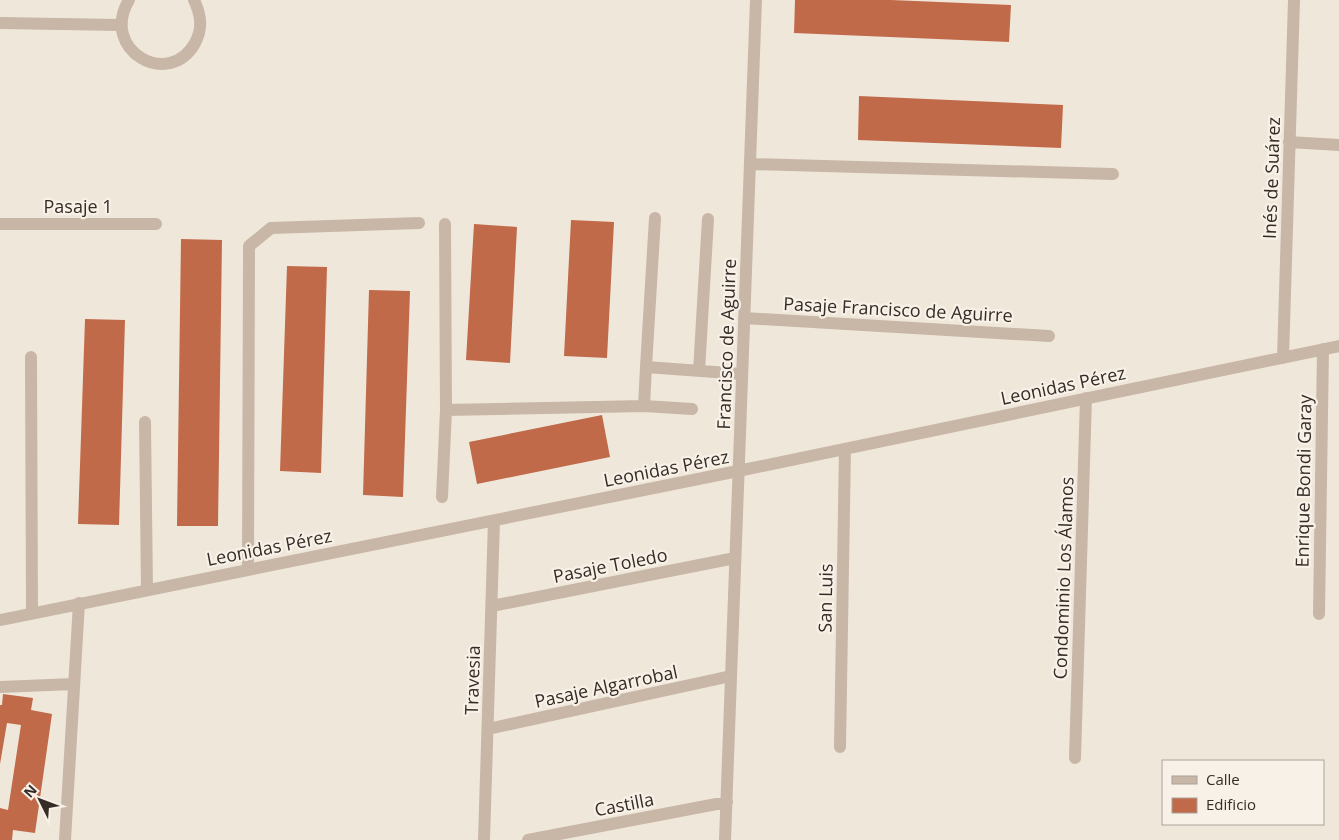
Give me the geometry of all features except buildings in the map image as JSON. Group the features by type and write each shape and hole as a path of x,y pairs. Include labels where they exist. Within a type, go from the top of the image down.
{"street":[{"path":"129,0 123,10 120,25 123,37 129,49 144,60 158,64 172,62 190,52 200,34 201,15 194,0"},
{"name":"Francisco de Aguirre","path":"725,840 756,0"},
{"name":"Inés de Suárez","path":"1283,358 1294,0"},
{"path":"0,23 120,25"},
{"path":"1289,142 1339,145"},
{"path":"750,164 1112,174"},
{"path":"644,406 655,218"},
{"path":"699,371 708,218"},
{"path":"248,570 249,246 271,228 419,223"},
{"name":"Pasaje 1","path":"0,224 156,224"},
{"path":"442,497 446,410 444,224"},
{"name":"Pasaje Francisco de Aguirre","path":"744,318 1050,336"},
{"name":"Leonidas Pérez","path":"0,620 738,471 1339,346"},
{"name":"Enrique Bondi Garay","path":"1319,614 1323,349"},
{"path":"31,357 32,613"},
{"path":"646,367 742,374"},
{"name":"Condominio Los Álamos","path":"1075,758 1086,398"},
{"path":"446,410 644,406 692,409"},
{"path":"145,422 147,590"},
{"name":"San Luis","path":"840,747 845,449"},
{"name":"Travesia","path":"484,840 494,520"},
{"name":"Pasaje Toledo","path":"492,606 735,558"},
{"path":"65,840 79,603"},
{"name":"Pasaje Algarrobal","path":"488,729 731,676"},
{"path":"0,687 74,684"},
{"name":"Castilla","path":"528,840 727,802"}]}
